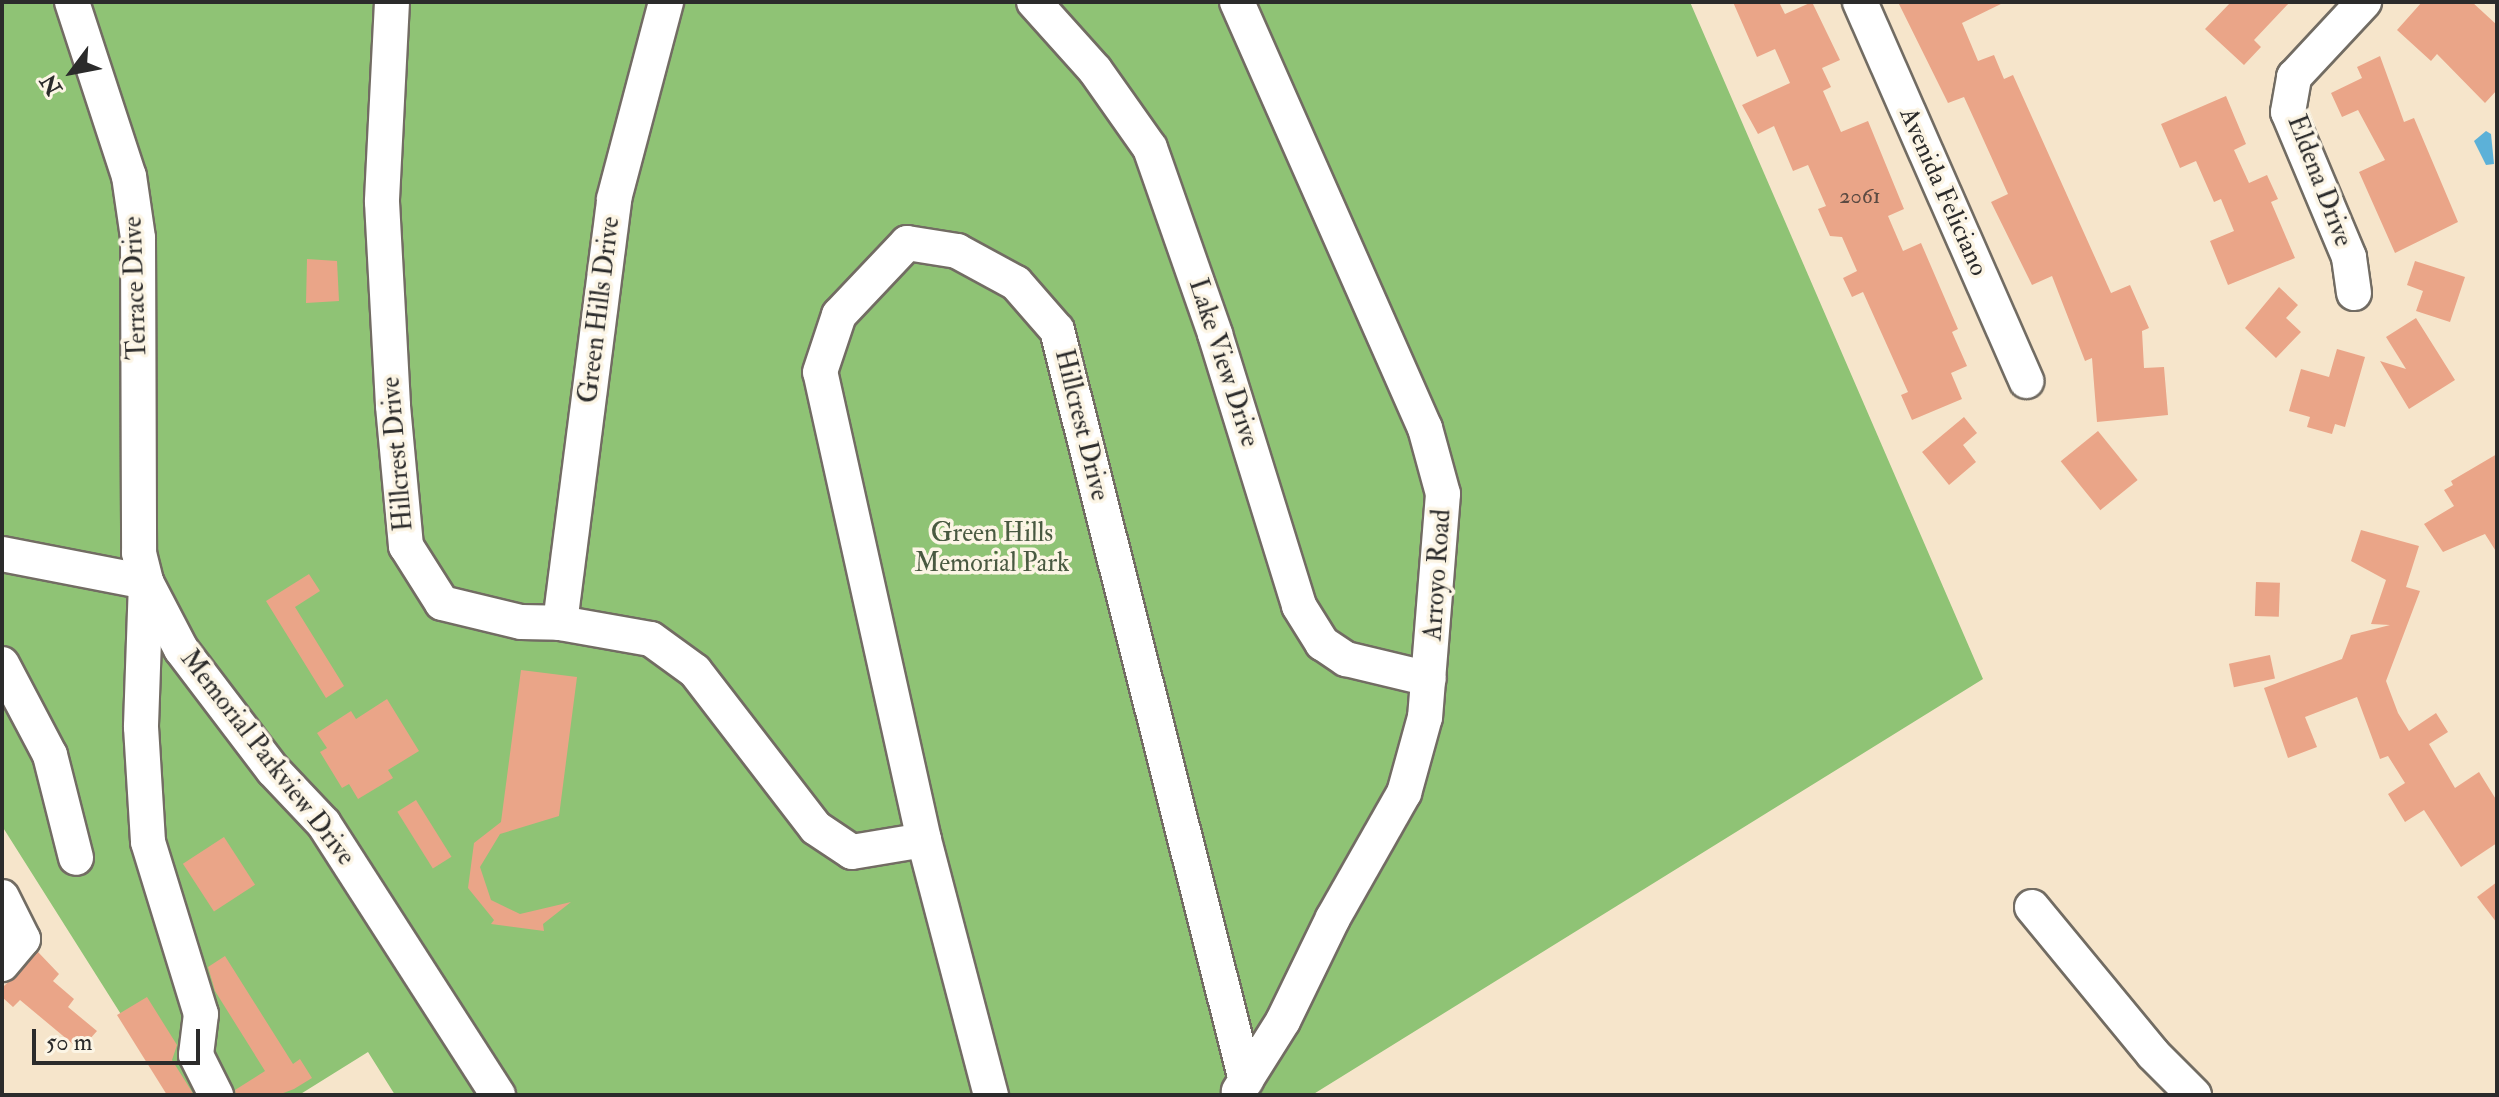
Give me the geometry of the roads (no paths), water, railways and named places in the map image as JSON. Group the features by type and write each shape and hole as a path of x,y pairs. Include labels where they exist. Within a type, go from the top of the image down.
{"street":[{"name":"Terrace Drive","path":"72,2 129,176 138,238 139,553 146,582"},
{"name":"Hillcrest Drive","path":"392,2 382,202 406,546 442,603 521,622 560,623 651,639 695,671 816,828 852,852 924,840"},
{"name":"Green Hills Drive","path":"560,623 614,199 666,2"},
{"name":"Lake View Drive","path":"1034,2 1095,70 1150,148 1215,334 1299,606 1322,643 1346,659 1429,679"},
{"name":"Arroyo Road","path":"1237,2 1425,428 1443,494 1425,717 1404,793 1241,1088"},
{"name":"Avenida Feliciano","path":"1860,2 2026,381"},
{"name":"Eldena Drive","path":"2354,293 2349,257 2288,112 2294,77 2364,2"},
{"name":"Hillcrest Drive","path":"991,1095 924,840 820,372 839,315 907,243 957,251 1016,283 1057,330 1241,1088"},
{"path":"2,554 146,582 141,727 148,842 201,1014 196,1055 216,1095"},
{"name":"Memorial Parkview Drive","path":"146,582 181,649 273,770 324,824 498,1095"},
{"path":"2,664 50,755 76,858"},
{"path":"2,897 23,939 2,964"},
{"path":"2032,907 2153,1054 2194,1095"}],"water":[{"path":"2486,131 2491,134 2494,164 2486,165 2474,141"}],"park label":[{"name":"Green Hills Memorial Park","path":"992,549"}]}
